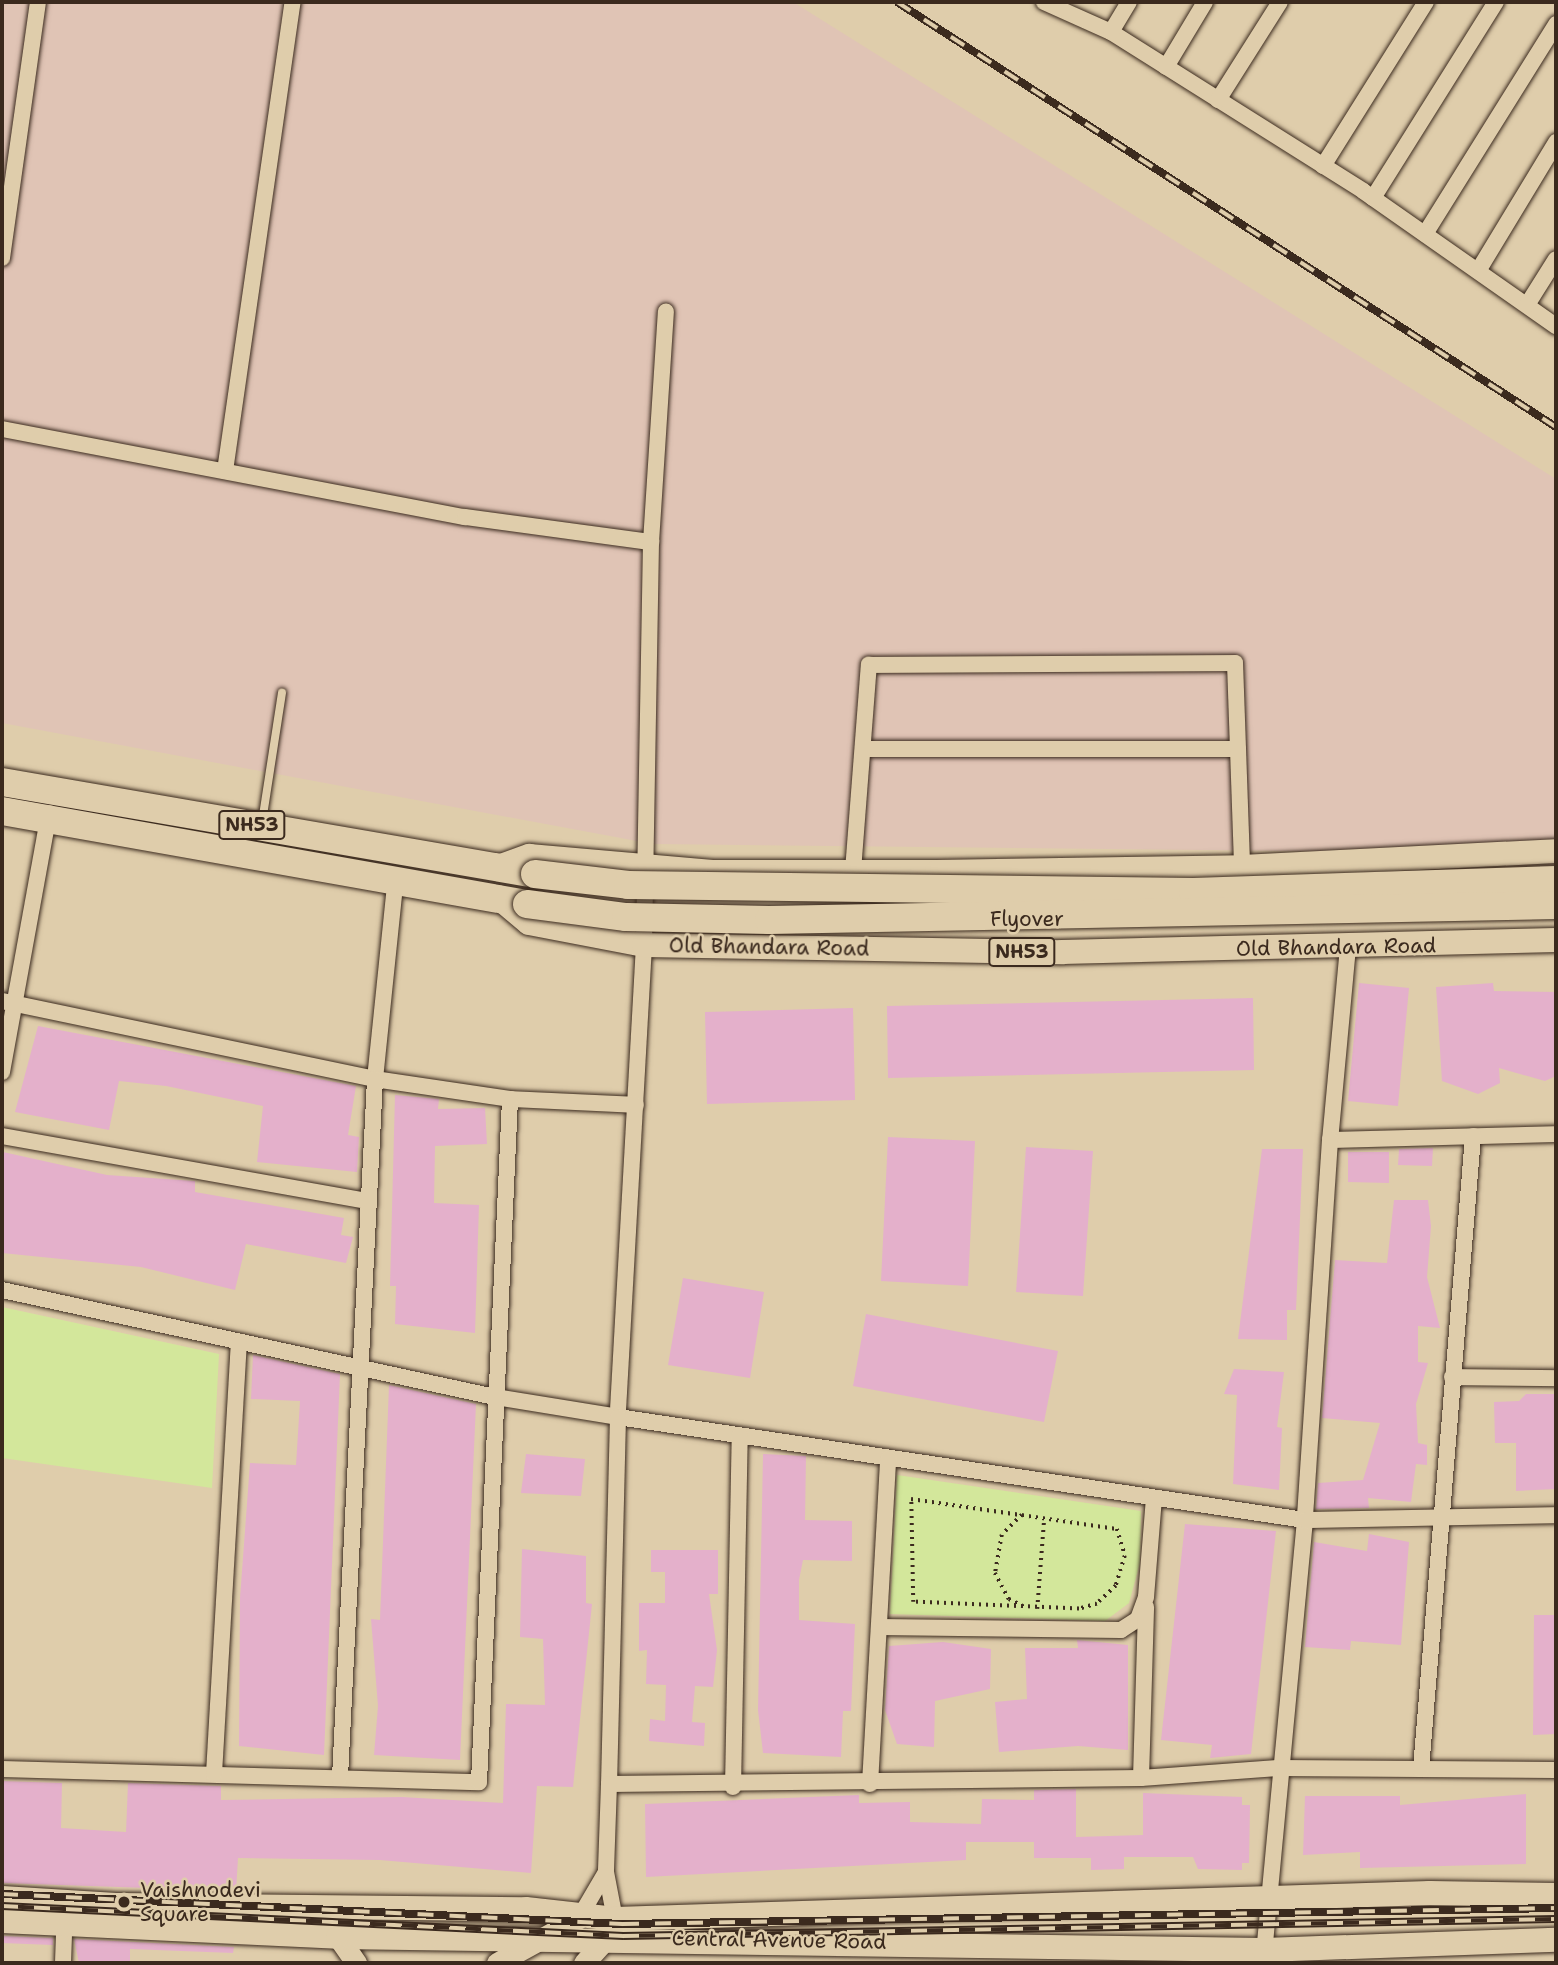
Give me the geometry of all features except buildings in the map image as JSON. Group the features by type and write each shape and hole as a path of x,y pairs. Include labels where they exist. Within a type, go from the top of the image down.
{"highway":[{"name":"NH53","path":"2,782 501,866"},
{"name":"NH53","path":"2,811 396,885 498,897"},
{"name":"Flyover","path":"501,866 535,874 628,886 1193,892 1556,880"},
{"name":"Flyover","path":"498,897 527,904 626,916 769,920 1556,905"}],"main road":[{"name":"NH53","path":"501,866 529,856 641,869 853,871 1242,867 1556,851"},
{"name":"Old Bhandara Road","path":"498,897 529,923 644,945 1062,953 1556,940"},
{"path":"2,1898 116,1905 526,1909 579,1918 613,1928 1267,1898 1556,1895"},
{"path":"497,1963 550,1937 579,1918"},
{"name":"Central Avenue Road","path":"2,1922 338,1937 550,1937 613,1928 1263,1956 1556,1940"},
{"path":"584,1963 613,1928"},
{"path":"338,1937 356,1963"}],"street":[{"path":"2,258 38,2"},
{"path":"225,471 293,2"},
{"path":"1111,32 1129,2"},
{"path":"1166,67 1205,2"},
{"path":"1218,100 1280,2"},
{"path":"1323,166 1426,2"},
{"path":"1373,198 1496,2"},
{"path":"1050,3 1111,32 1323,166 1556,326"},
{"path":"1425,234 1556,24"},
{"path":"1478,271 1556,142"},
{"path":"1527,305 1556,259"},
{"path":"613,1928 606,1872 618,1417 644,945 641,869 651,542 666,311"},
{"path":"2,429 465,517 651,542"},
{"path":"853,871 865,749 869,665 1235,663 1242,867"},
{"path":"865,749 1238,749"},
{"path":"2,1072 8,1002 53,791"},
{"path":"340,1777 363,1369 375,1079 396,885"},
{"path":"1263,1956 1278,1768 1305,1520 1330,1140 1349,947"},
{"path":"8,1002 375,1079 510,1099 636,1105"},
{"path":"2,1769 479,1782 510,1099"},
{"path":"1330,1140 1556,1135"},
{"path":"2,1136 368,1201"},
{"path":"1421,1769 1473,1136"},
{"path":"2,1290 495,1397 1305,1520 1556,1515"},
{"path":"214,1774 239,1342"},
{"path":"1452,1377 1556,1378"},
{"path":"733,1787 740,1436"},
{"path":"870,1784 888,1458"},
{"path":"1141,1778 1146,1597 1154,1498"},
{"path":"879,1627 1092,1633 1121,1630 1138,1619 1146,1597"},
{"path":"609,1784 733,1787 1141,1778 1278,1768 1556,1770"},
{"path":"579,1918 606,1872"},
{"path":"63,1963 64,1925"}],"lane":[{"path":"261,826 282,693"}],"path":[{"path":"911,1499 1022,1515 1117,1529 1125,1556 1116,1586 1097,1604 1037,1609 920,1604 908,1597 911,1499"},
{"path":"1022,1515 1002,1535 995,1573 1009,1599 1028,1609"},
{"path":"1037,1609 1044,1518"}],"shaded area":[{"path":"2,2 793,2 1556,479 1556,854 653,844 2,723"}],"green space":[{"path":"2,1307 219,1354 212,1488 2,1458"},
{"path":"897,1475 1141,1511 1140,1563 1129,1603 1105,1621 890,1614"}],"railway":[{"path":"897,2 1556,427"},
{"path":"2,1894 623,1924 1556,1908"},
{"path":"2,1906 623,1936 1556,1919"}],"place":[{"name":"Vaishnodevi Square","path":"124,1902"}]}
